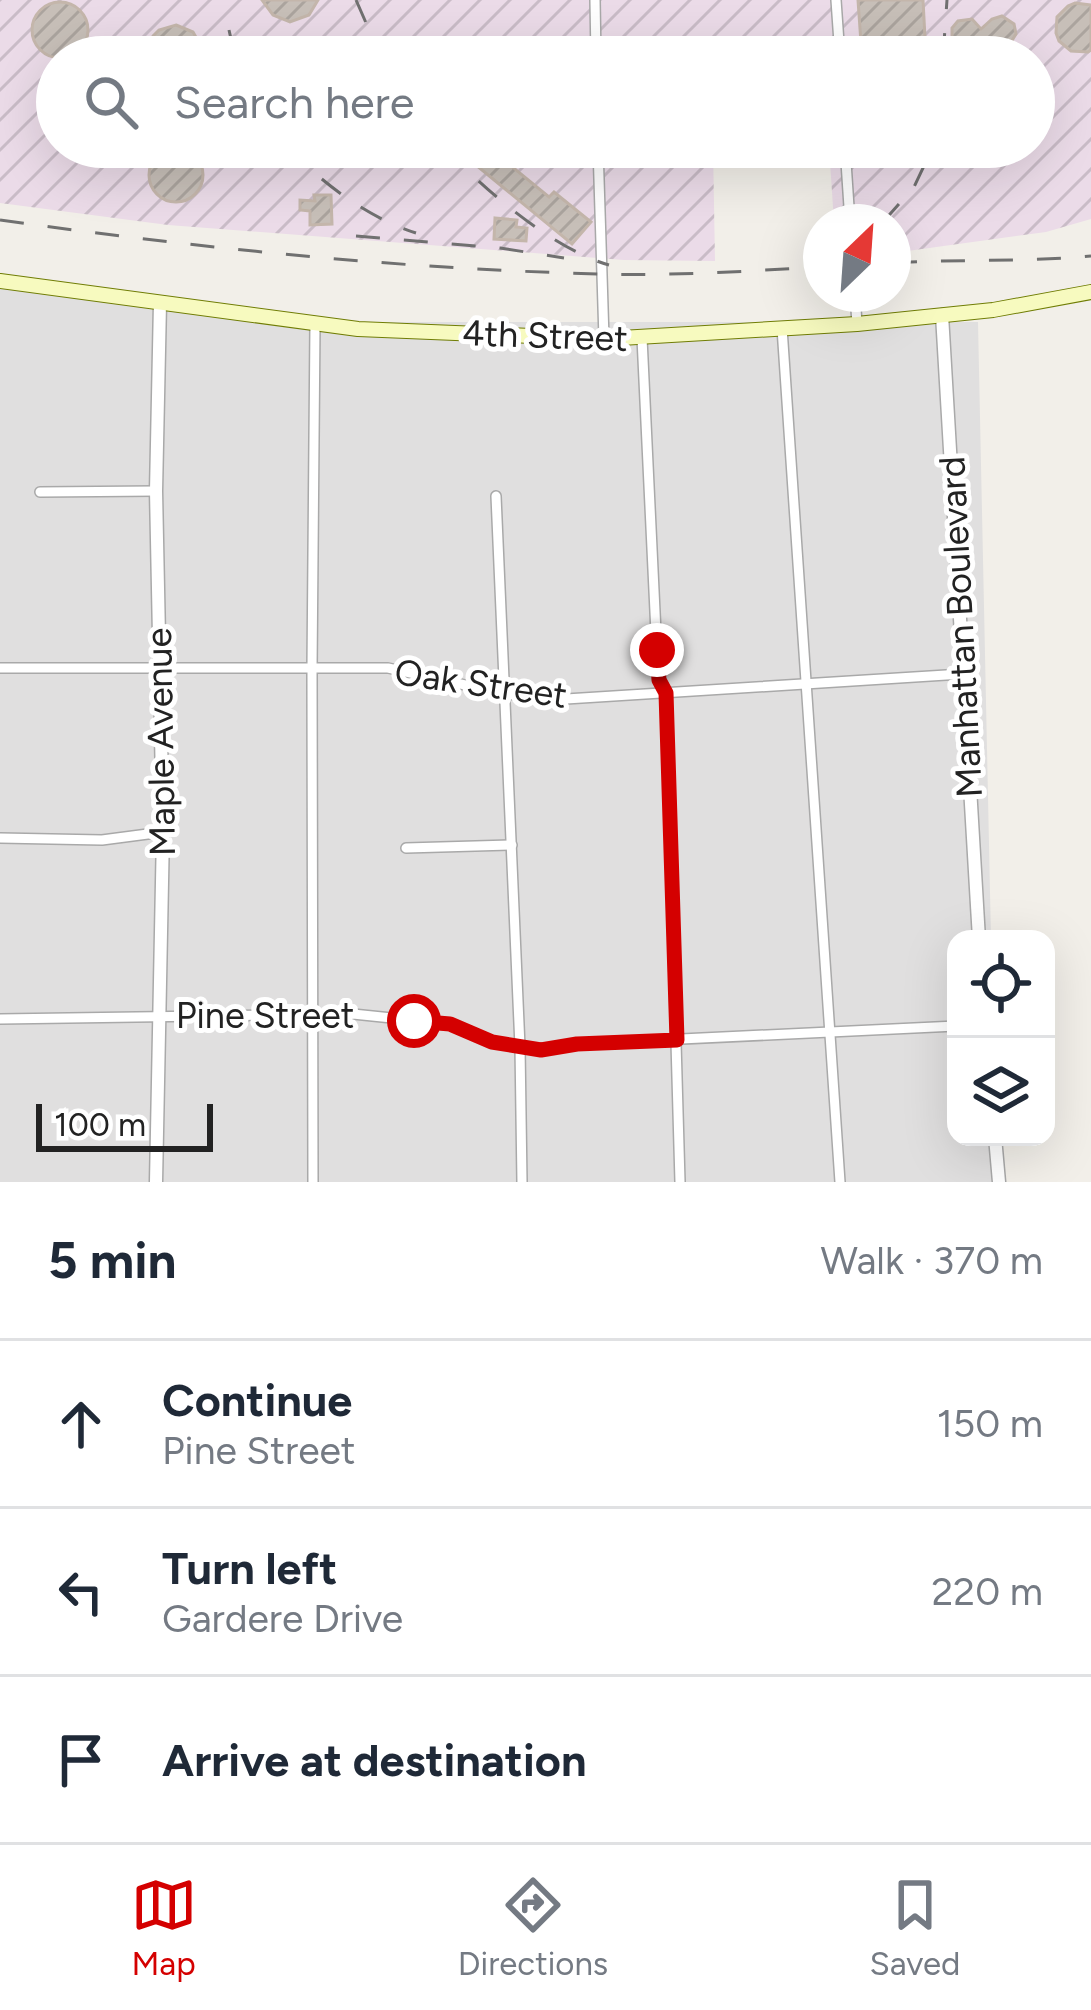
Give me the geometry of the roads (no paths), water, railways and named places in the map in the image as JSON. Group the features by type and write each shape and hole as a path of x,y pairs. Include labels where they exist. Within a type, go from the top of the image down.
{"main road":[{"name":"4th Street","path":"0,281 358,329 604,339 857,324 993,310 1091,292"}],"street":[{"path":"595,0 596,36"},
{"path":"836,0 838,36"},
{"path":"599,168 604,339"},
{"path":"846,168 849,204"},
{"name":"Maple Avenue","path":"156,1182 163,832 156,491 160,303"},
{"path":"856,312 857,324"},
{"name":"Manhattan Boulevard","path":"942,315 978,930"},
{"path":"314,1182 315,324"},
{"path":"782,328 840,1182"},
{"path":"642,338 658,675 666,693 680,1182"},
{"path":"40,492 156,491"},
{"path":"496,496 522,1182"},
{"name":"Oak Street","path":"0,668 388,668 506,694 566,699 962,674"},
{"path":"0,838 102,840 163,832"},
{"path":"406,848 512,845"},
{"name":"Pine Street","path":"0,1018 353,1014 450,1024 492,1042 541,1050 577,1044 947,1027"},
{"path":"995,1146 999,1182"}],"railway":[{"path":"356,0 372,36"},
{"path":"944,36 947,0"},
{"path":"229,30 230,36"},
{"path":"309,168 379,218 416,233"},
{"path":"466,168 521,216 566,246 609,265"},
{"path":"899,204 923,168"},
{"path":"0,220 225,248 450,267 629,274 803,268"},
{"path":"356,236 564,258"},
{"path":"911,263 1091,256"}]}
